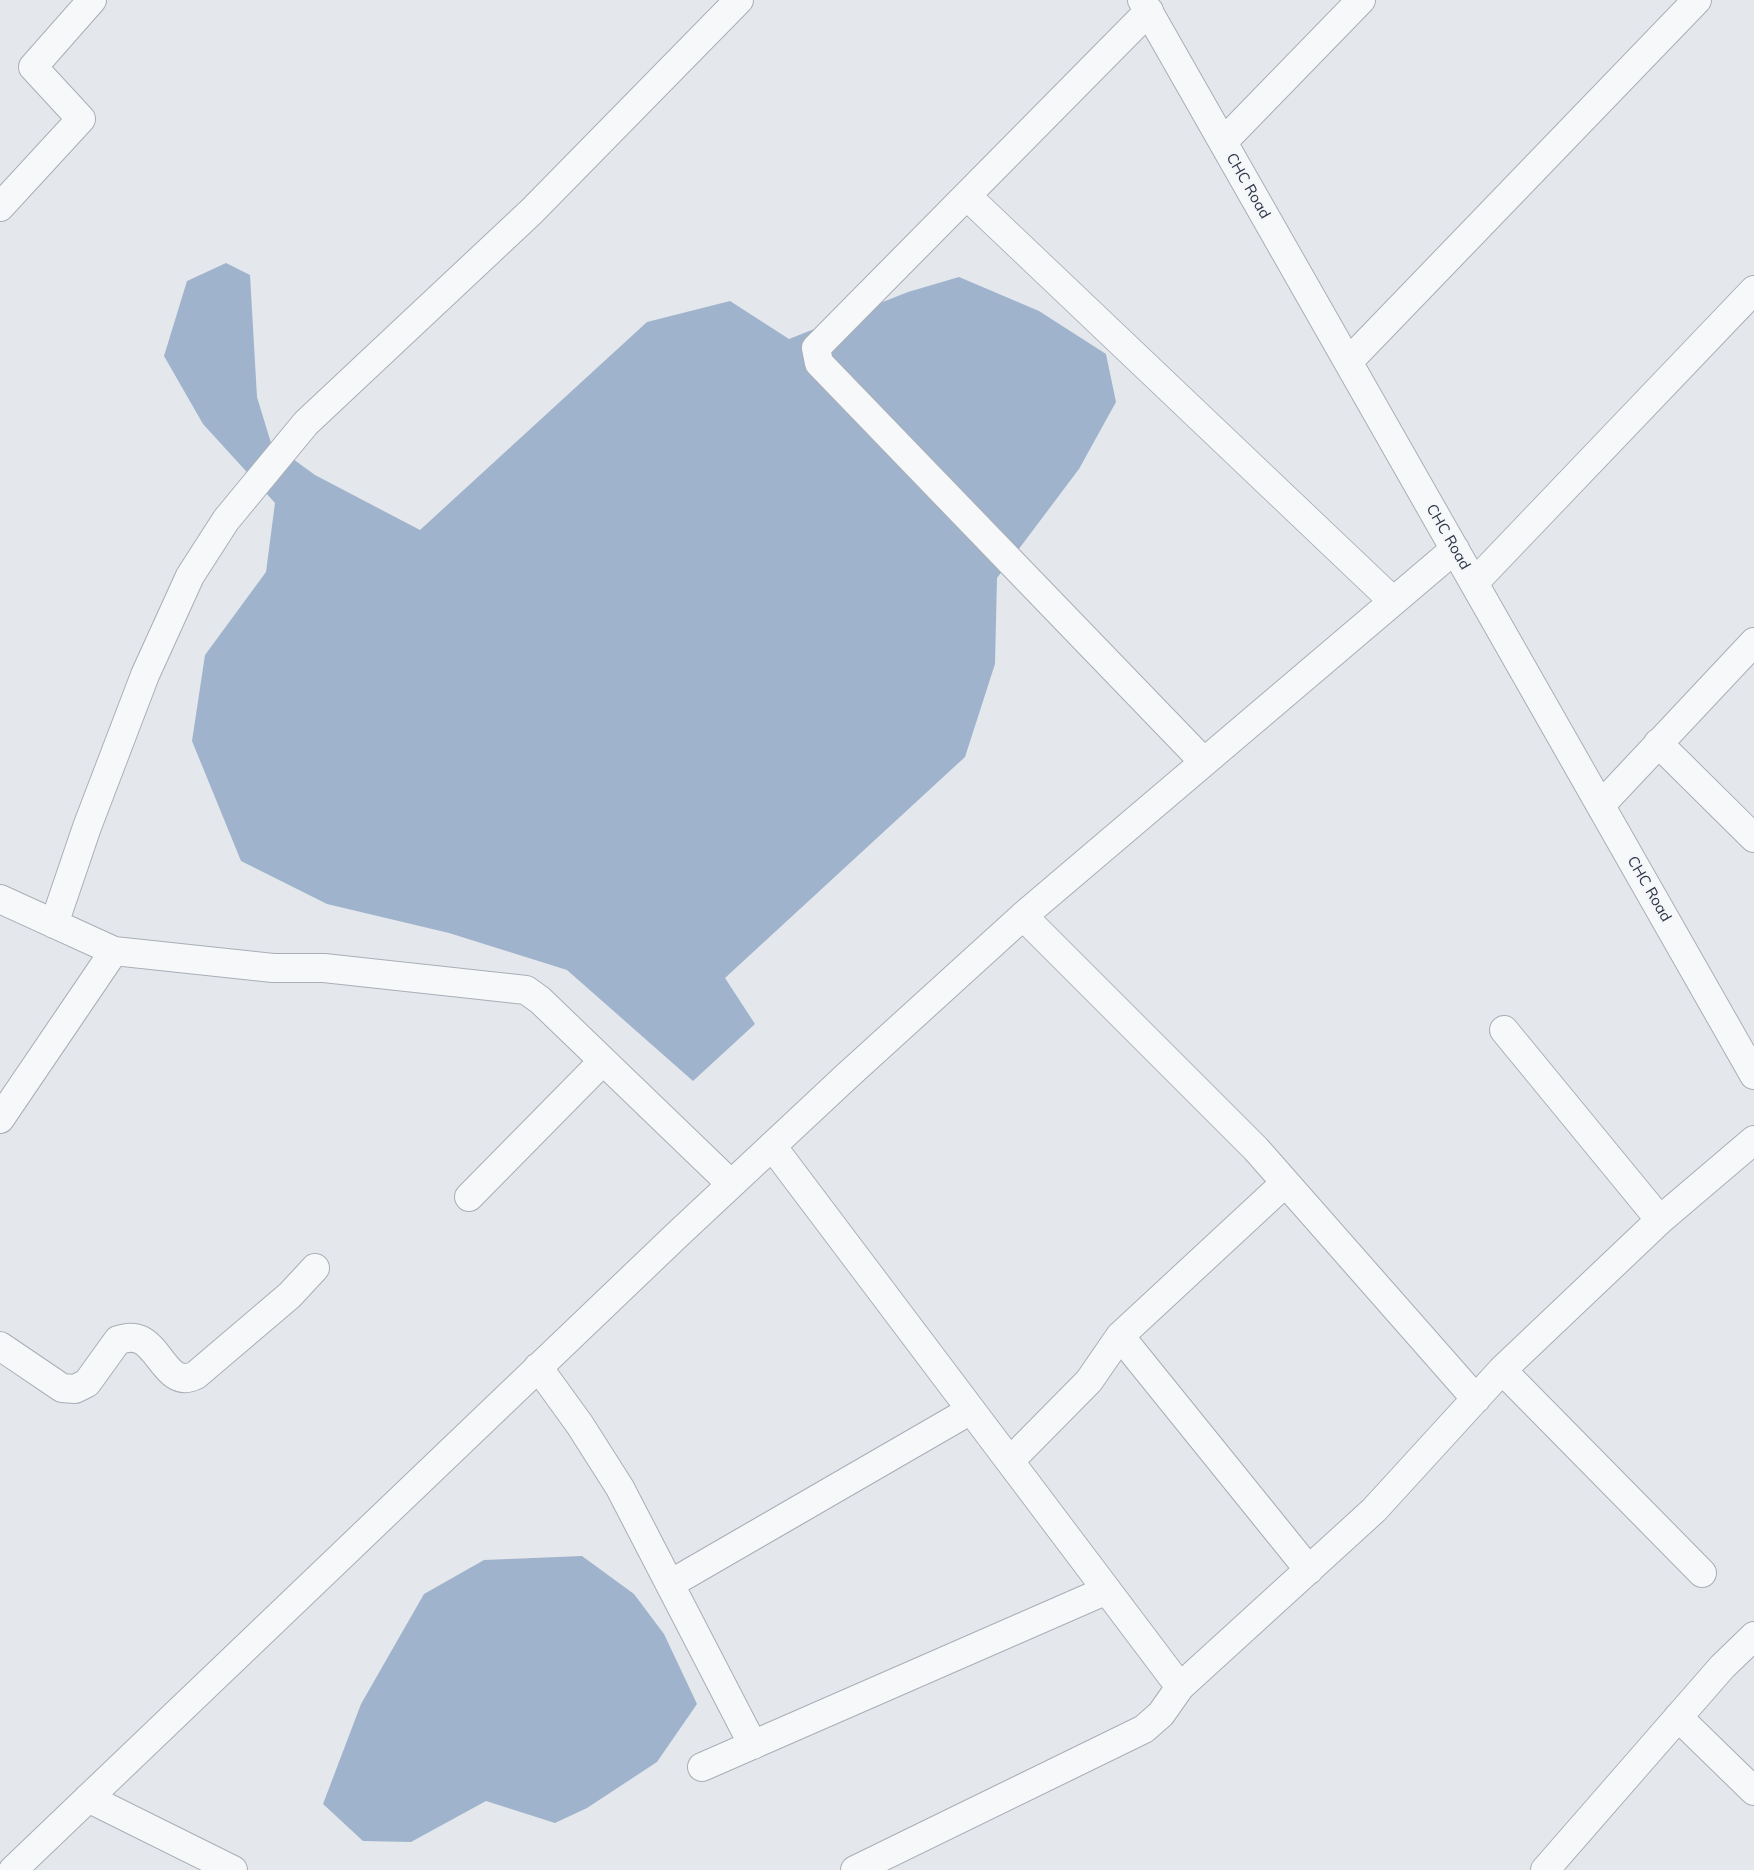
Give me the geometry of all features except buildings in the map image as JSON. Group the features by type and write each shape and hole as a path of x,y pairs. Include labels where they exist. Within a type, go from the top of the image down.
{"street":[{"path":"0,207 81,119 33,67 92,0"},
{"path":"54,924 87,827 145,675 190,576 226,520 306,423 532,210 738,0"},
{"path":"1223,142 1361,0"},
{"path":"1348,362 1697,0"},
{"path":"1146,6 967,196 816,348 816,355 820,363 1204,762"},
{"name":"CHC Road","path":"1146,6 1754,1075"},
{"path":"967,196 1393,600"},
{"path":"1474,583 1754,290"},
{"path":"13,1870 538,1367 772,1146 1023,916 1455,548"},
{"path":"1601,805 1754,642"},
{"path":"1658,743 1754,838"},
{"path":"0,899 114,951 273,968 324,968 526,990 540,1000 602,1062 731,1184"},
{"path":"1023,916 1256,1149 1476,1399"},
{"path":"0,1119 114,951"},
{"path":"1504,1030 1660,1220"},
{"path":"469,1197 602,1062"},
{"path":"854,1870 1144,1728 1161,1714 1180,1686 1374,1510 1502,1370 1660,1220 1754,1140"},
{"path":"772,1146 1180,1686"},
{"path":"1010,1461 1089,1381 1120,1336 1285,1183"},
{"path":"0,1346 62,1388 75,1389 87,1383 118,1340 130,1337 142,1340 176,1377 188,1380 290,1295 315,1268"},
{"path":"1120,1336 1309,1570"},
{"path":"538,1367 580,1425 620,1488 753,1745"},
{"path":"1502,1370 1702,1573"},
{"path":"670,1584 971,1410"},
{"path":"702,1767 1107,1590"},
{"path":"1545,1870 1722,1667 1754,1636"},
{"path":"1678,1718 1754,1791"},
{"path":"88,1798 233,1870"}],"water":[{"path":"226,263 250,275 257,397 271,443 315,475 420,530 647,322 730,301 789,339 908,292 959,277 1039,311 1106,354 1116,402 1079,469 997,578 995,664 965,757 725,978 755,1024 693,1081 567,970 449,933 327,904 241,861 192,741 205,655 266,572 275,503 203,424 164,356 187,281"},
{"path":"582,1556 634,1594 664,1634 697,1704 657,1762 587,1808 555,1823 486,1801 411,1842 363,1841 323,1804 361,1704 424,1594 484,1560"}]}
